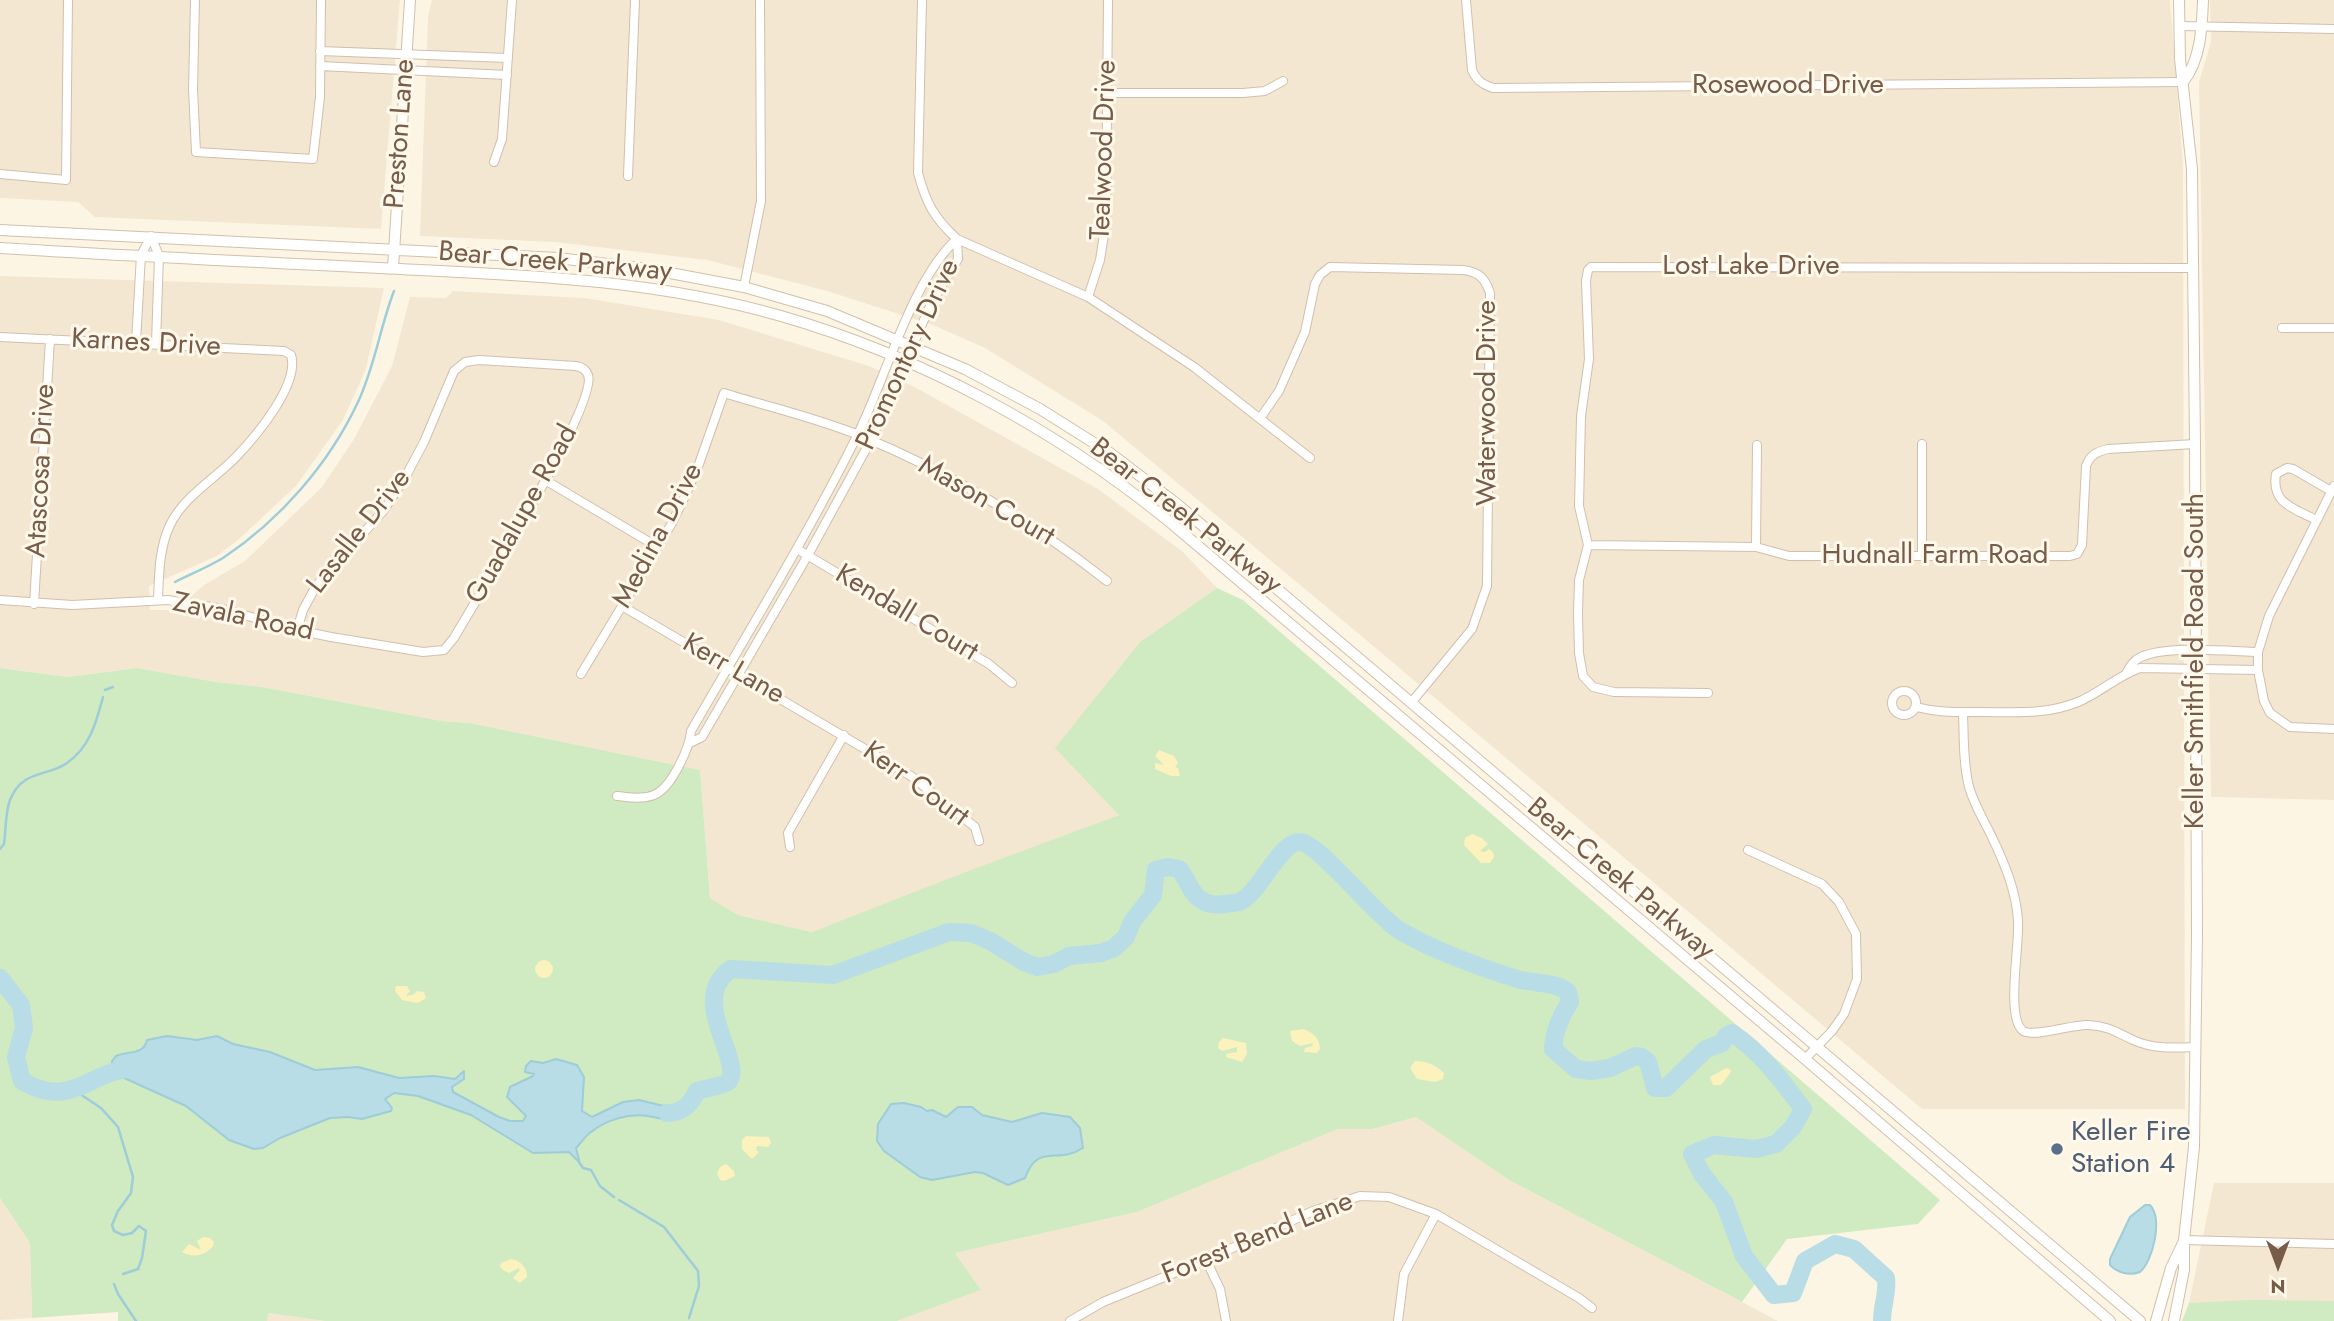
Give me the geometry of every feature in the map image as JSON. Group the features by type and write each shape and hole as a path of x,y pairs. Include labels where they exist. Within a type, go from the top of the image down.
{"main road":[{"name":"Preston Lane","path":"393,268 410,0"},
{"name":"Keller Smithfield Road South","path":"2174,1321 2185,1270 2185,1240 2194,1147 2195,1047 2192,169 2183,82 2179,0"},
{"name":"Keller Smithfield Road South","path":"2183,82 2192,70 2201,27 2203,0"},
{"name":"Bear Creek Parkway","path":"0,230 605,262 744,287 827,311 965,369 1040,409 1110,453 1177,503 2140,1321"},
{"name":"Bear Creek Parkway","path":"0,248 580,278 685,294 781,316 891,357 956,386 1031,426 1100,468 1128,489 1805,1059 2110,1321"},
{"path":"1910,1149 1922,1135"},
{"path":"1967,1197 1978,1183"},
{"name":"Keller Smithfield Road South","path":"2156,1321 2171,1268 2185,1240"},
{"path":"2043,1263 2054,1248"}],"street":[{"path":"0,174 66,180 68,0"},
{"path":"195,0 193,89 196,152 313,159 320,97 321,0"},
{"path":"494,163 502,139 512,0"},
{"path":"628,176 635,0"},
{"path":"744,287 761,201 760,0"},
{"path":"922,0 918,173 924,198 940,223 957,239 1088,297 1194,367 1310,458"},
{"name":"Tealwood Drive","path":"1088,297 1100,260 1106,222 1108,0"},
{"name":"Rosewood Drive","path":"1466,0 1472,70 1475,78 1482,84 1493,88 2183,82"},
{"path":"2179,26 2334,29"},
{"path":"320,51 508,58"},
{"path":"320,66 507,75"},
{"path":"1109,93 1243,93 1265,91 1283,81"},
{"path":"136,342 141,255 150,236"},
{"path":"150,236 159,256 156,344"},
{"name":"Promontory Drive","path":"617,796 638,798 658,794 668,783 690,744 691,731 797,548 858,435 917,298 944,250 957,239"},
{"name":"Promontory Drive","path":"690,744 702,737 739,675 871,440 931,304 958,259 957,239"},
{"name":"Lost Lake Drive","path":"1588,545 1579,506 1581,416 1589,359 1586,281 1591,267 2193,268"},
{"name":"Waterwood Drive","path":"1261,417 1279,391 1300,344 1315,284 1320,275 1331,268 1463,270 1481,275 1486,282 1490,293 1487,586 1472,629 1411,703"},
{"path":"917,298 931,304"},
{"path":"2282,328 2334,328"},
{"name":"Karnes Drive","path":"0,337 285,351 291,355 293,364 288,384 262,425 236,456 189,500 170,526 160,561 158,599"},
{"name":"Atascosa Drive","path":"34,604 50,339"},
{"name":"Lasalle Drive","path":"297,630 303,610 316,586 368,529 407,474 424,442 454,371 465,362 479,360 576,366 588,374"},
{"name":"Guadalupe Road","path":"444,649 454,639 575,424 587,390 588,374"},
{"name":"Mason Court","path":"724,393 858,435 919,461 992,501 1072,554 1107,581"},
{"name":"Medina Drive","path":"581,674 686,494 724,393"},
{"path":"874,395 889,401"},
{"path":"1922,555 1923,443"},
{"name":"Hudnall Farm Road","path":"1588,545 1756,547 1789,556 2070,556 2077,554 2082,545 2086,467 2090,458 2098,451 2108,449 2195,444"},
{"path":"1756,547 1757,445"},
{"path":"2316,520 2278,498 2274,490 2276,474 2287,468 2293,469 2333,488 2269,615 2258,652 2258,670 2264,701 2270,713 2279,721 2290,727 2303,729 2334,729"},
{"path":"545,480 656,546"},
{"path":"1588,545 1579,580 1579,653 1583,676 1593,688 1614,692 1708,693"},
{"name":"Kendall Court","path":"797,548 989,664 1012,684"},
{"name":"Zavala Road","path":"0,600 72,605 158,599 223,609 297,630 423,652 444,649"},
{"name":"Kerr Lane","path":"622,606 844,735"},
{"path":"2127,673 2132,663 2157,652 2258,652"},
{"path":"1916,707 1939,713 2050,711 2080,701 2140,668 2258,670"},
{"path":"1963,713 1965,763 1969,786 2009,875 2015,897 2018,937 2014,995 2020,1028 2027,1034 2075,1024 2098,1026 2116,1030 2133,1040 2154,1047 2195,1047"},
{"path":"790,847 788,833 844,735"},
{"name":"Kerr Court","path":"844,735 911,776 975,827 979,841"},
{"path":"1748,850 1822,884 1839,902 1856,934 1857,979 1844,1014 1805,1059"},
{"name":"Forest Bend Lane","path":"1070,1321 1103,1303 1206,1260 1312,1211 1360,1196 1389,1197 1436,1214 1592,1308"},
{"path":"1398,1321 1404,1274 1436,1214"},
{"path":"2185,1240 2334,1244"},
{"path":"1206,1260 1220,1289 1226,1321"}],"shaded area":[{"path":"0,0 400,0 381,229 95,217 78,202 0,198"},
{"path":"432,0 2170,0 2183,165 2185,1109 1922,1109 1103,421 985,348 933,325 827,291 707,260 555,242 420,236 428,16"},
{"path":"2210,0 2334,0 2334,800 2211,797 2199,82 2211,42"},
{"path":"0,276 384,288 366,369 343,420 296,486 217,556 149,586 150,610 175,610 204,585 245,561 322,487 354,439 392,366 410,297 446,298 453,291 585,298 719,320 869,366 911,385 1098,489 1183,552 1217,588 1140,642 1110,680 1119,815 812,932 738,915 710,898 700,770 470,723 442,721 262,687 137,668 68,677 0,668"},
{"path":"1416,1117 1509,1180 1778,1321 897,1321 981,1290 955,1253 1137,1212 1338,1129 1373,1129"},
{"path":"2214,1183 2334,1183 2334,1302 2189,1303"},
{"path":"0,1198 30,1243 32,1318 0,1320"},
{"path":"267,1313 325,1321 267,1321"}],"green space":[{"path":"1217,588 1243,600 1940,1200 1918,1224 1787,1239 1742,1302 1509,1180 1416,1117 1373,1129 1338,1129 1137,1212 955,1253 981,1290 897,1321 325,1321 268,1313 267,1321 118,1321 118,1312 32,1318 30,1243 0,1198 0,668 68,677 137,668 262,687 442,721 470,723 700,770 710,898 738,915 812,932 1119,815 1055,748 1140,642"},
{"path":"2250,1300 2334,1301 2334,1321 2182,1321 2189,1303"}],"sand":[{"path":"1159,750 1174,756 1178,763 1175,767 1178,768 1180,776 1171,776 1155,769 1155,763 1164,765 1155,756"},
{"path":"1472,834 1488,844 1480,851 1489,849 1493,852 1494,857 1490,863 1481,863 1464,845 1465,838"},
{"path":"544,960 550,963 553,969 550,975 544,978 538,975 535,969 538,963"},
{"path":"396,986 407,986 410,991 406,996 417,991 424,992 426,998 418,1003 402,1000 395,991"},
{"path":"1303,1029 1317,1038 1320,1049 1317,1053 1304,1052 1305,1048 1313,1043 1300,1046 1292,1041 1290,1031"},
{"path":"1223,1038 1246,1043 1247,1054 1242,1062 1226,1057 1226,1054 1237,1052 1237,1047 1222,1051 1218,1048"},
{"path":"1415,1061 1438,1068 1444,1073 1443,1079 1435,1082 1417,1079 1410,1068"},
{"path":"1726,1068 1731,1072 1721,1085 1713,1085 1710,1077"},
{"path":"746,1136 769,1137 771,1143 768,1147 757,1146 756,1150 759,1152 752,1159 742,1149 742,1140"},
{"path":"726,1164 734,1171 735,1176 724,1181 720,1180 717,1173 720,1167"},
{"path":"203,1237 214,1242 206,1252 195,1255 182,1252 189,1244 201,1250 197,1241"},
{"path":"511,1259 525,1267 527,1277 520,1283 513,1278 519,1268 509,1273 500,1266"}],"water":[{"path":"167,1036 197,1040 217,1036 233,1044 270,1052 315,1070 358,1067 399,1078 434,1076 455,1079 464,1071 464,1079 452,1087 453,1092 510,1121 523,1121 526,1116 507,1097 510,1087 533,1076 534,1074 525,1072 531,1061 543,1063 556,1059 577,1065 584,1077 582,1111 592,1117 623,1102 639,1100 668,1107 680,1103 689,1105 689,1113 673,1120 641,1115 611,1121 589,1134 576,1148 577,1160 569,1152 533,1153 471,1115 418,1096 394,1093 385,1099 392,1108 391,1111 362,1119 330,1118 280,1138 263,1148 254,1149 229,1140 186,1106 122,1077 112,1066 116,1056 143,1048 147,1040"},
{"path":"904,1103 927,1111 932,1110 946,1117 958,1107 972,1107 982,1115 1012,1122 1042,1113 1070,1117 1080,1128 1083,1148 1065,1155 1042,1157 1030,1167 1025,1178 1008,1185 975,1172 932,1180 920,1177 884,1151 877,1141 878,1124 891,1104"},
{"path":"2145,1205 2150,1205 2156,1220 2155,1240 2149,1259 2140,1272 2120,1272 2110,1265 2110,1259 2130,1217"}],"waterway":[{"path":"175,582 223,558 244,543 283,508 318,469 358,402 369,375 394,291"},
{"path":"105,690 113,687"},
{"path":"0,849 4,844 8,805 15,790 28,778 60,767 75,757 91,734 103,697"},
{"path":"667,1113 686,1107 697,1091 728,1082 731,1073 730,1061 719,1030 714,997 719,982 731,969 833,975 949,932 971,933 1037,967 1054,964 1069,956 1101,953 1114,948 1126,937 1132,922 1153,895 1156,870 1168,867 1179,869 1197,897 1206,902 1236,903 1256,888 1285,849 1300,842 1320,854 1389,922 1411,937 1488,969 1523,981 1556,986 1568,992 1570,1002 1558,1024 1553,1049 1576,1069 1591,1071 1610,1068 1636,1056 1642,1057 1648,1062 1655,1088 1666,1088 1706,1049 1722,1043 1726,1036 1732,1033 1753,1049 1803,1109 1793,1127 1776,1144 1756,1149 1714,1145 1692,1154 1702,1174 1724,1202 1744,1256 1774,1295 1793,1293 1805,1261 1835,1244 1854,1249 1886,1278 1882,1321"},
{"path":"0,978 21,1005 24,1028 16,1057 22,1081 56,1092 82,1086 121,1070 137,1069"},
{"path":"74,1090 101,1108 118,1127 133,1177 131,1193 112,1225 114,1231 123,1235 132,1233 139,1226 146,1231 138,1269 123,1274"},
{"path":"577,1159 583,1168 591,1170 600,1186 614,1197"},
{"path":"619,1200 664,1227 698,1271 699,1286 689,1318"},
{"path":"114,1284 136,1321"}],"place":[{"name":"Keller Fire Station 4","path":"2057,1149"}]}
